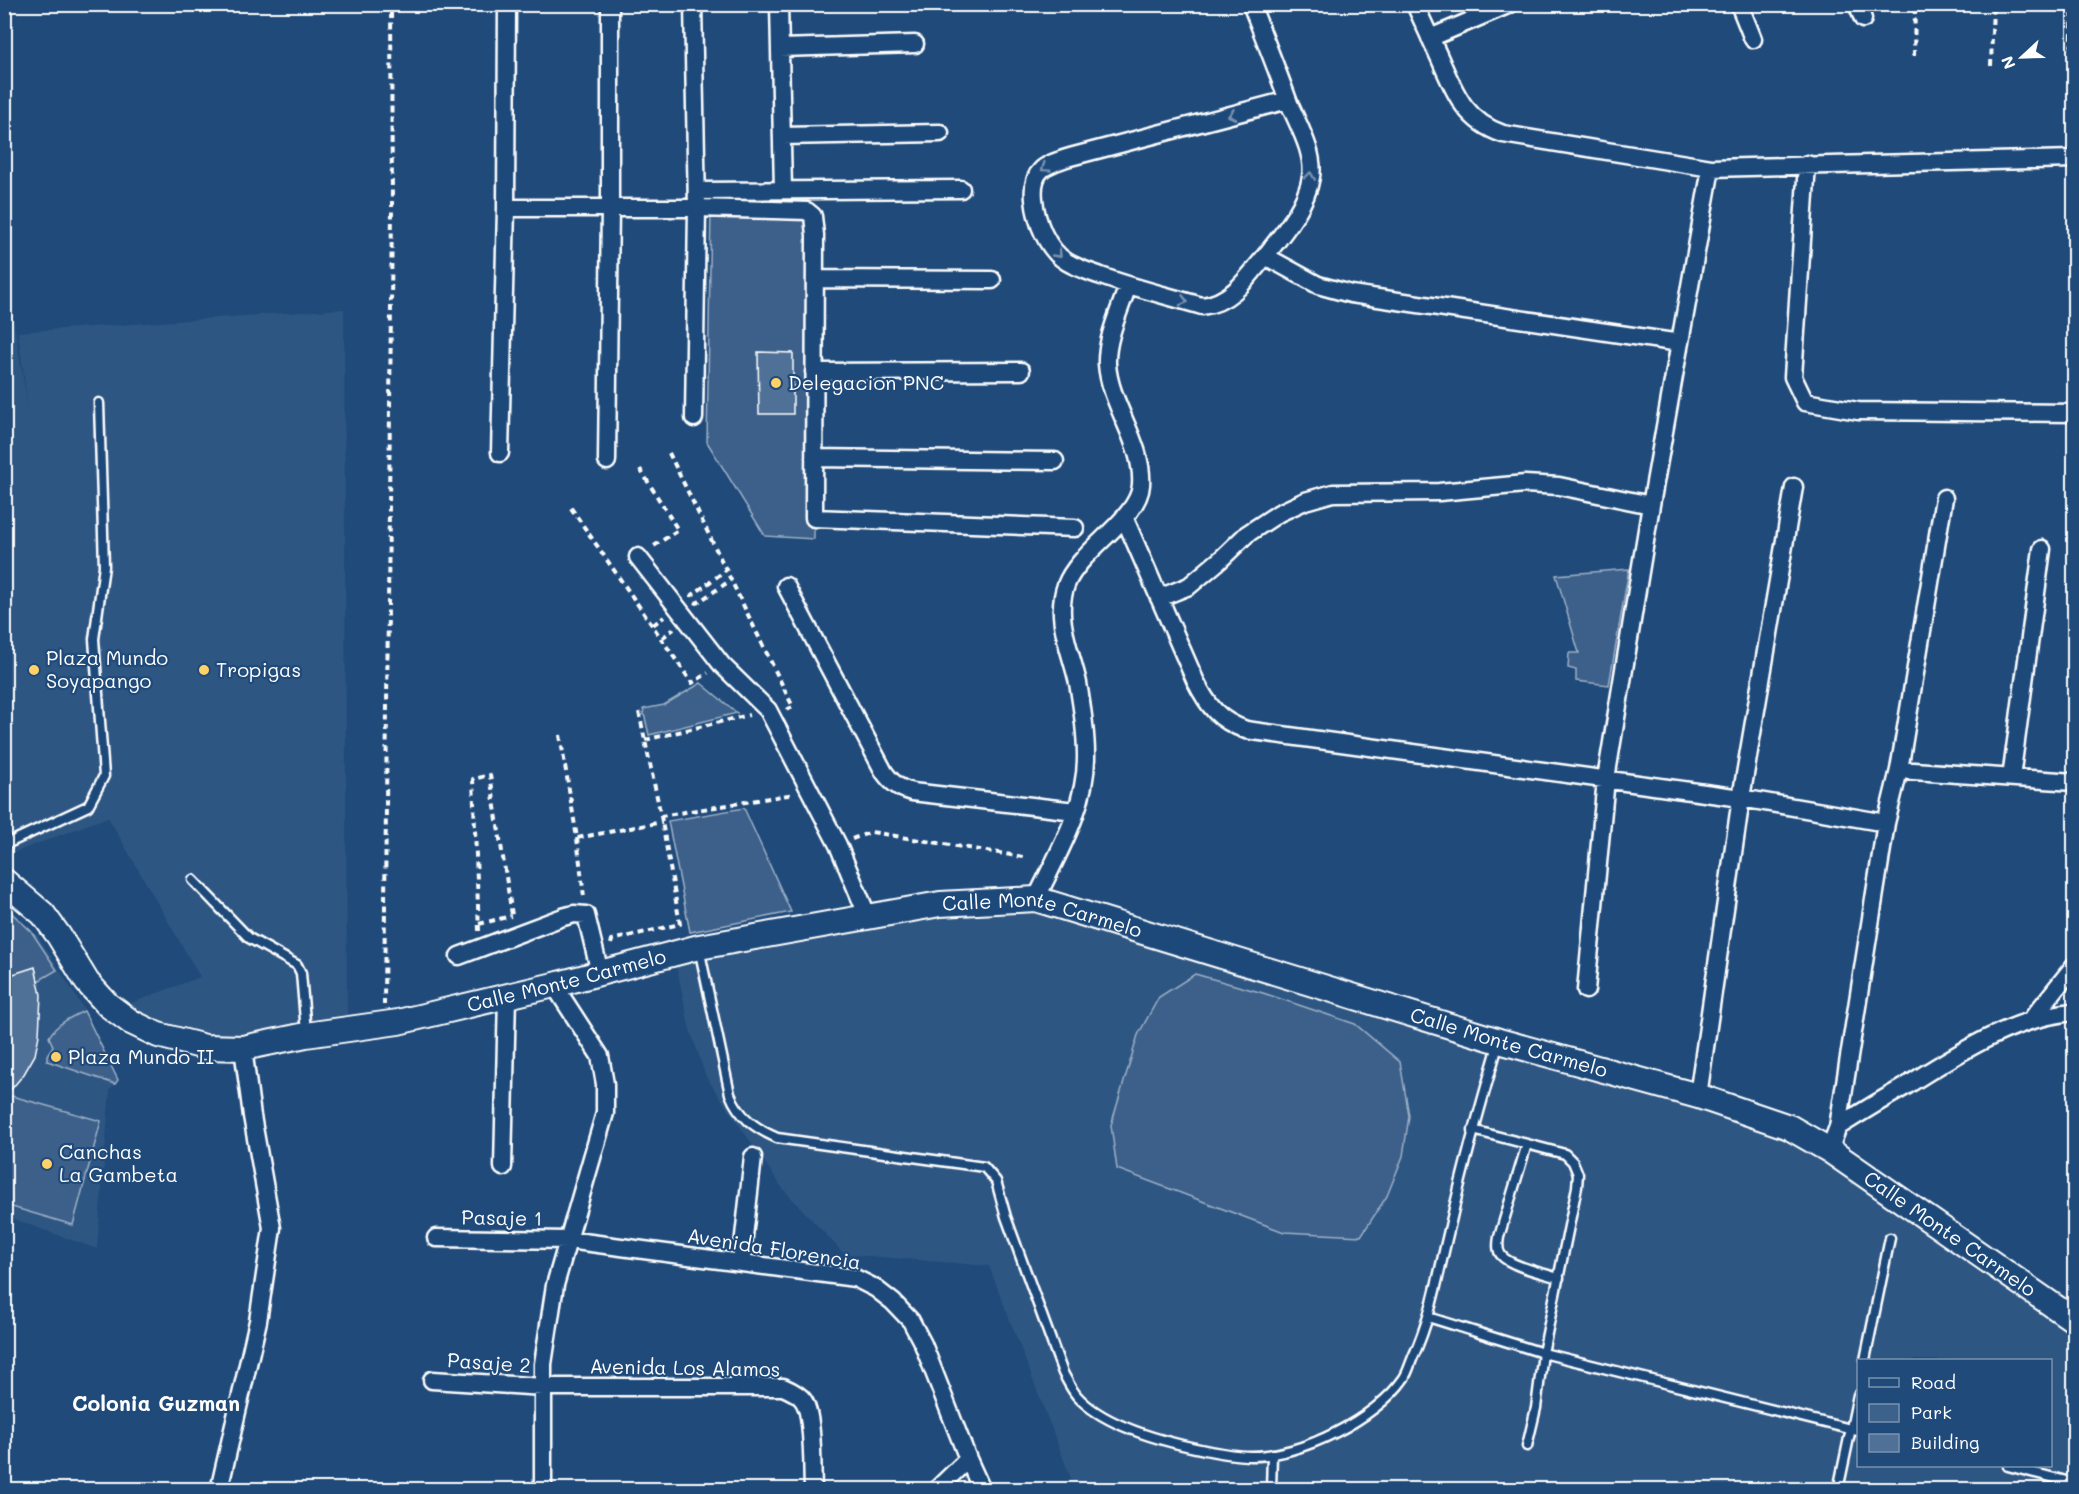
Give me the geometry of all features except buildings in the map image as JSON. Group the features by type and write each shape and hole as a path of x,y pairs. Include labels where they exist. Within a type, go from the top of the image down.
{"street":[{"path":"500,453 506,208 507,4"},
{"path":"607,461 610,4"},
{"path":"693,4 697,200 694,418"},
{"path":"779,4 783,190"},
{"path":"1251,4 1288,100 1312,169 1311,179 1297,212 1265,256 1235,291 1212,305 1202,306 1128,285 1066,262 1054,251 1047,240 1034,202 1033,187 1042,167 1070,157 1288,100"},
{"path":"1415,4 1457,97 1469,113 1490,129 1503,134 1711,168 2074,159"},
{"path":"1430,38 1510,4"},
{"path":"1739,4 1753,39"},
{"path":"780,48 915,44"},
{"path":"782,136 940,133"},
{"path":"1807,165 1793,377 1805,402 1858,411 2074,413"},
{"path":"1586,990 1606,779 1651,505 1711,168"},
{"path":"506,208 610,207 783,190 961,189"},
{"path":"697,200 807,211 813,216 815,225 814,518 1075,528"},
{"path":"1265,256 1318,285 1351,294 1680,343"},
{"path":"815,279 992,280"},
{"path":"1036,899 1076,811 1086,756 1077,682 1065,640 1062,609 1066,585 1098,542 1134,505 1141,489 1142,473 1113,392 1107,361 1108,348 1128,285"},
{"path":"814,372 1020,371"},
{"path":"814,458 1055,461"},
{"path":"1159,598 1188,586 1247,534 1279,513 1305,501 1333,493 1439,492 1525,484 1559,486 1651,505"},
{"path":"1698,1096 1741,798 1794,487"},
{"path":"1829,1150 1838,1127 1886,823 1899,770 1944,498"},
{"path":"1124,517 1206,701 1217,714 1232,725 1246,730 1741,798 1886,823"},
{"path":"2011,778 2042,549"},
{"path":"638,557 722,665 768,710 838,844 868,917"},
{"path":"786,586 884,772 901,789 1076,811"},
{"path":"1899,770 2074,782"},
{"name":"Calle Monte Carmelo","path":"4,881 42,914 59,936 87,982 108,1005 131,1022 158,1035 205,1047 243,1048 306,1035 384,1024 507,996 554,985 598,965 940,904 1036,899 1499,1041 1698,1096 1789,1127 1829,1150 2074,1320"},
{"path":"459,956 574,914 586,915 598,965"},
{"path":"2031,1020 2074,966"},
{"path":"543,1490 543,1365 555,1285 605,1113 605,1084 600,1056 554,985"},
{"path":"503,1167 507,996"},
{"path":"1838,1127 1938,1065 1986,1039 2031,1020 2074,1012"},
{"path":"219,1490 258,1321 272,1228 252,1116 243,1048"},
{"path":"741,1263 753,1157"},
{"name":"Pasaje 1","path":"436,1238 568,1240"},
{"name":"Avenida Florencia","path":"568,1240 855,1278 875,1288 893,1302 911,1321 923,1344 982,1490"},
{"name":"Pasaje 2","path":"432,1380 543,1387"},
{"name":"Avenida Los Alamos","path":"543,1387 783,1387 804,1400 809,1414 813,1490"},
{"path":"936,1490 968,1459"}],"lane":[{"path":"4,845 88,806 104,776 94,639 104,566 99,403"},
{"path":"193,880 249,938 297,965 301,974 306,1035"},
{"path":"699,947 730,1094 735,1107 748,1122 777,1138 984,1167 996,1181 1014,1239 1063,1373 1077,1395 1094,1411 1120,1424 1155,1438 1222,1454 1251,1456 1272,1454 1292,1449 1336,1431 1372,1410 1388,1397 1404,1377 1428,1317 1473,1130 1499,1041"},
{"path":"1473,1130 1565,1154 1573,1162 1578,1174 1543,1353 1536,1408 1527,1446"},
{"path":"1527,1144 1498,1246 1501,1255 1509,1261 1558,1278"},
{"path":"1865,1359 1890,1238"},
{"path":"1428,1317 1543,1353 1855,1430"},
{"path":"1838,1490 1855,1430 1857,1407"},
{"path":"1271,1490 1272,1454"},
{"path":"2012,1467 2074,1483"}],"path":[{"path":"384,1024 392,207 391,4"},
{"path":"1914,56 1915,4"},
{"path":"1991,66 1993,4"},
{"path":"2071,60 2073,4"},
{"path":"669,453 788,698"},
{"path":"616,572 678,530 640,469"},
{"path":"572,508 692,683 722,665"},
{"path":"726,570 691,596 692,601 697,603 731,580"},
{"path":"645,740 768,710"},
{"path":"598,965 608,956 612,940 680,924 661,816 639,712"},
{"path":"560,735 577,838 586,915"},
{"path":"480,948 473,779 490,775 512,915"},
{"path":"661,816 810,791"},
{"path":"577,838 662,822"},
{"path":"838,844 871,832 1023,856"}],"shaded area":[{"name":"Tropigas","path":"4,264 28,407 18,332 344,309 347,1019 242,1040 211,1039 173,1029 144,1017 129,1004 200,977 108,817 5,856"},
{"path":"1036,899 1789,1127 2074,1320 2074,1489 1075,1489 989,1266 844,1254 783,1189 706,1077 689,1026 674,953"},
{"name":"Plaza Mundo II","path":"4,903 37,935 51,956 88,1016 118,1080 110,1090 97,1249 5,1216"}],"green space":[{"path":"711,209 807,211 815,239 814,539 765,536 707,442"},
{"path":"1629,569 1609,685 1576,681 1576,670 1568,668 1569,653 1579,653 1556,575"},
{"path":"701,683 737,713 649,735 643,709 664,705"},
{"path":"744,808 791,912 690,932 668,821"},
{"path":"4,906 31,931 57,970 38,981 35,968 5,977"},
{"path":"1195,974 1263,993 1355,1024 1400,1062 1409,1116 1403,1156 1387,1196 1361,1236 1284,1232 1117,1169 1111,1125 1138,1035 1159,997"},
{"path":"84,1011 118,1080 115,1084 47,1061 47,1055 53,1046 49,1037 52,1032 64,1021"},
{"name":"Canchas La Gambeta","path":"12,1096 101,1121 73,1225 5,1205 5,1123"}],"place":[{"name":"Delegacion PNC","path":"776,383"},
{"name":"Plaza Mundo Soyapango","path":"34,670"},
{"name":"Tropigas","path":"204,670"},
{"name":"Plaza Mundo II","path":"56,1057"},
{"name":"Canchas La Gambeta","path":"47,1164"}],"district":[{"name":"Colonia Guzman","path":"156,1404"}]}
